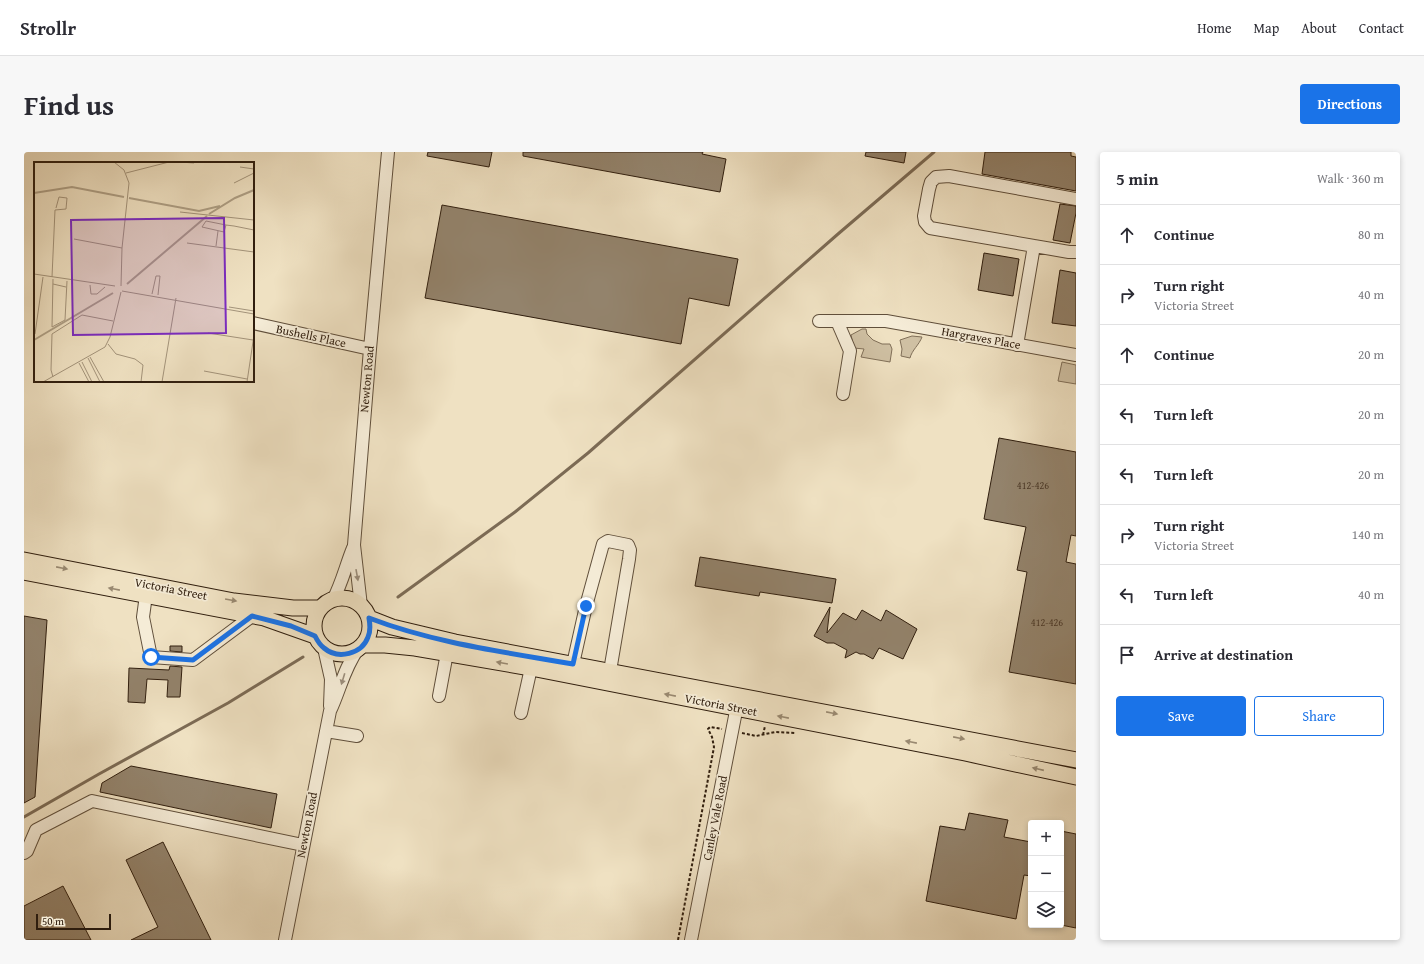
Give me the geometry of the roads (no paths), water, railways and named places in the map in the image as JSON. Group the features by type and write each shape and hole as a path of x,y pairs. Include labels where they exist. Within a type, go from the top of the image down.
{"main road":[{"name":"Victoria Street","path":"24,560 234,601 293,608 320,608"},
{"name":"Victoria Street","path":"24,572 252,616 291,626 315,636"},
{"path":"340,598 348,599 365,612 370,627 368,637 361,647 345,655 338,654 324,648 318,643 313,626 315,617 320,608 326,603 340,598"},
{"name":"Victoria Street","path":"365,612 392,627 421,635 610,671 737,702 1076,777"},
{"name":"Victoria Street","path":"361,647 385,645 447,653 1076,760"}],"street":[{"name":"Newton Road","path":"365,612 354,545 388,152"},
{"path":"1076,199 949,176 936,178 931,182 924,216 925,222 930,228 1076,252"},
{"path":"1017,344 1034,246"},
{"name":"Hargraves Place","path":"819,321 886,321 1076,355"},
{"path":"837,321 850,351 843,394"},
{"name":"Bushells Place","path":"254,323 370,349"},
{"path":"573,664 586,606 603,544 608,541 628,545 630,550 610,671"},
{"path":"332,600 343,578 346,564 354,545"},
{"path":"146,595 144,617 151,657 193,660 252,616"},
{"name":"Newton Road","path":"330,711 338,694 345,670 351,659 361,647"},
{"name":"Newton Road","path":"285,940 330,711 331,679 324,648"},
{"path":"439,696 447,653"},
{"path":"521,713 531,668"},
{"name":"Canley Vale Road","path":"691,940 737,702"},
{"path":"326,731 357,736"},
{"path":"24,853 27,851 36,830 92,801 303,845"}],"waterway":[{"path":"398,597 515,512 588,453 934,152"},
{"path":"24,817 228,703 303,657"}]}
